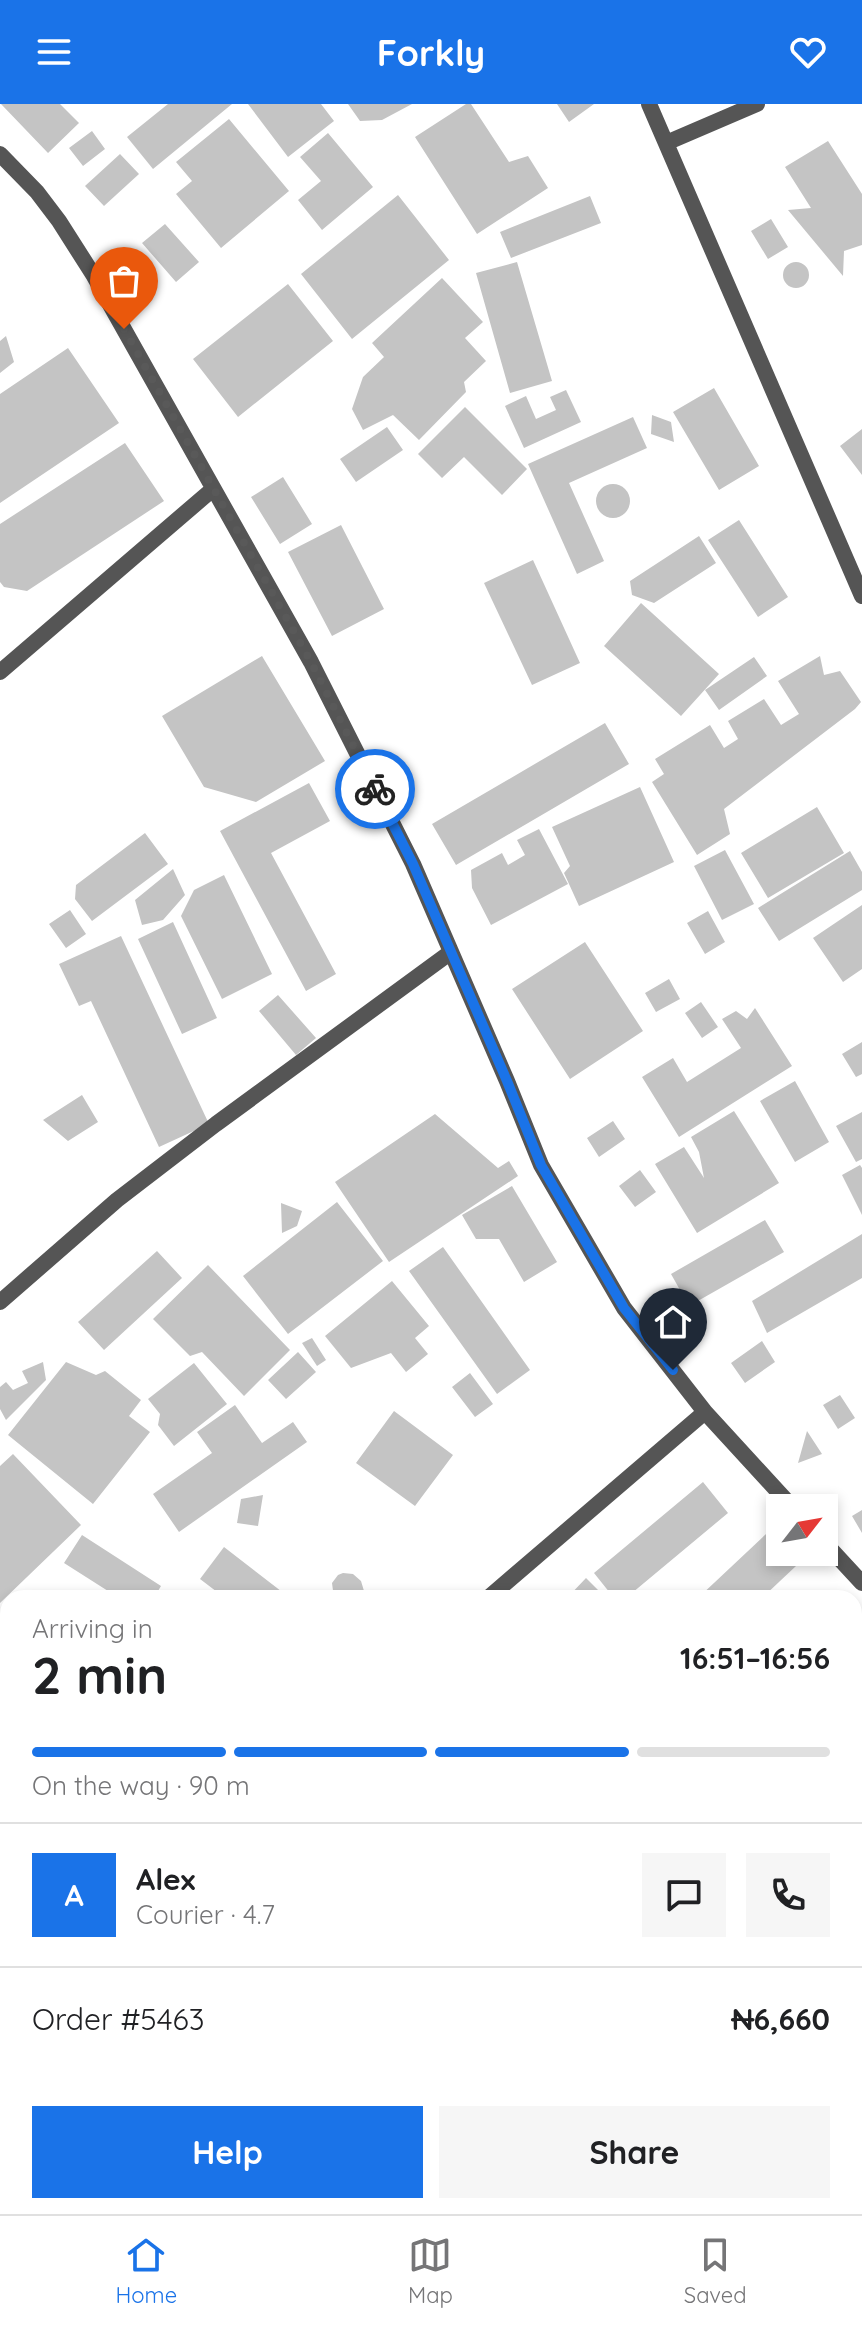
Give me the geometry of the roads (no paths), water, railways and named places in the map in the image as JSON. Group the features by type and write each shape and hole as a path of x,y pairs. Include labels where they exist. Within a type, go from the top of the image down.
{"street":[{"path":"649,104 862,596"},
{"path":"666,143 757,104"},
{"path":"0,154 37,192 80,254 311,662 413,864 541,1165 624,1308 705,1412 780,1494"},
{"path":"0,672 213,489"},
{"path":"0,1302 117,1200 451,952"},
{"path":"497,1590 705,1412"},
{"path":"838,1557 862,1583"}]}
